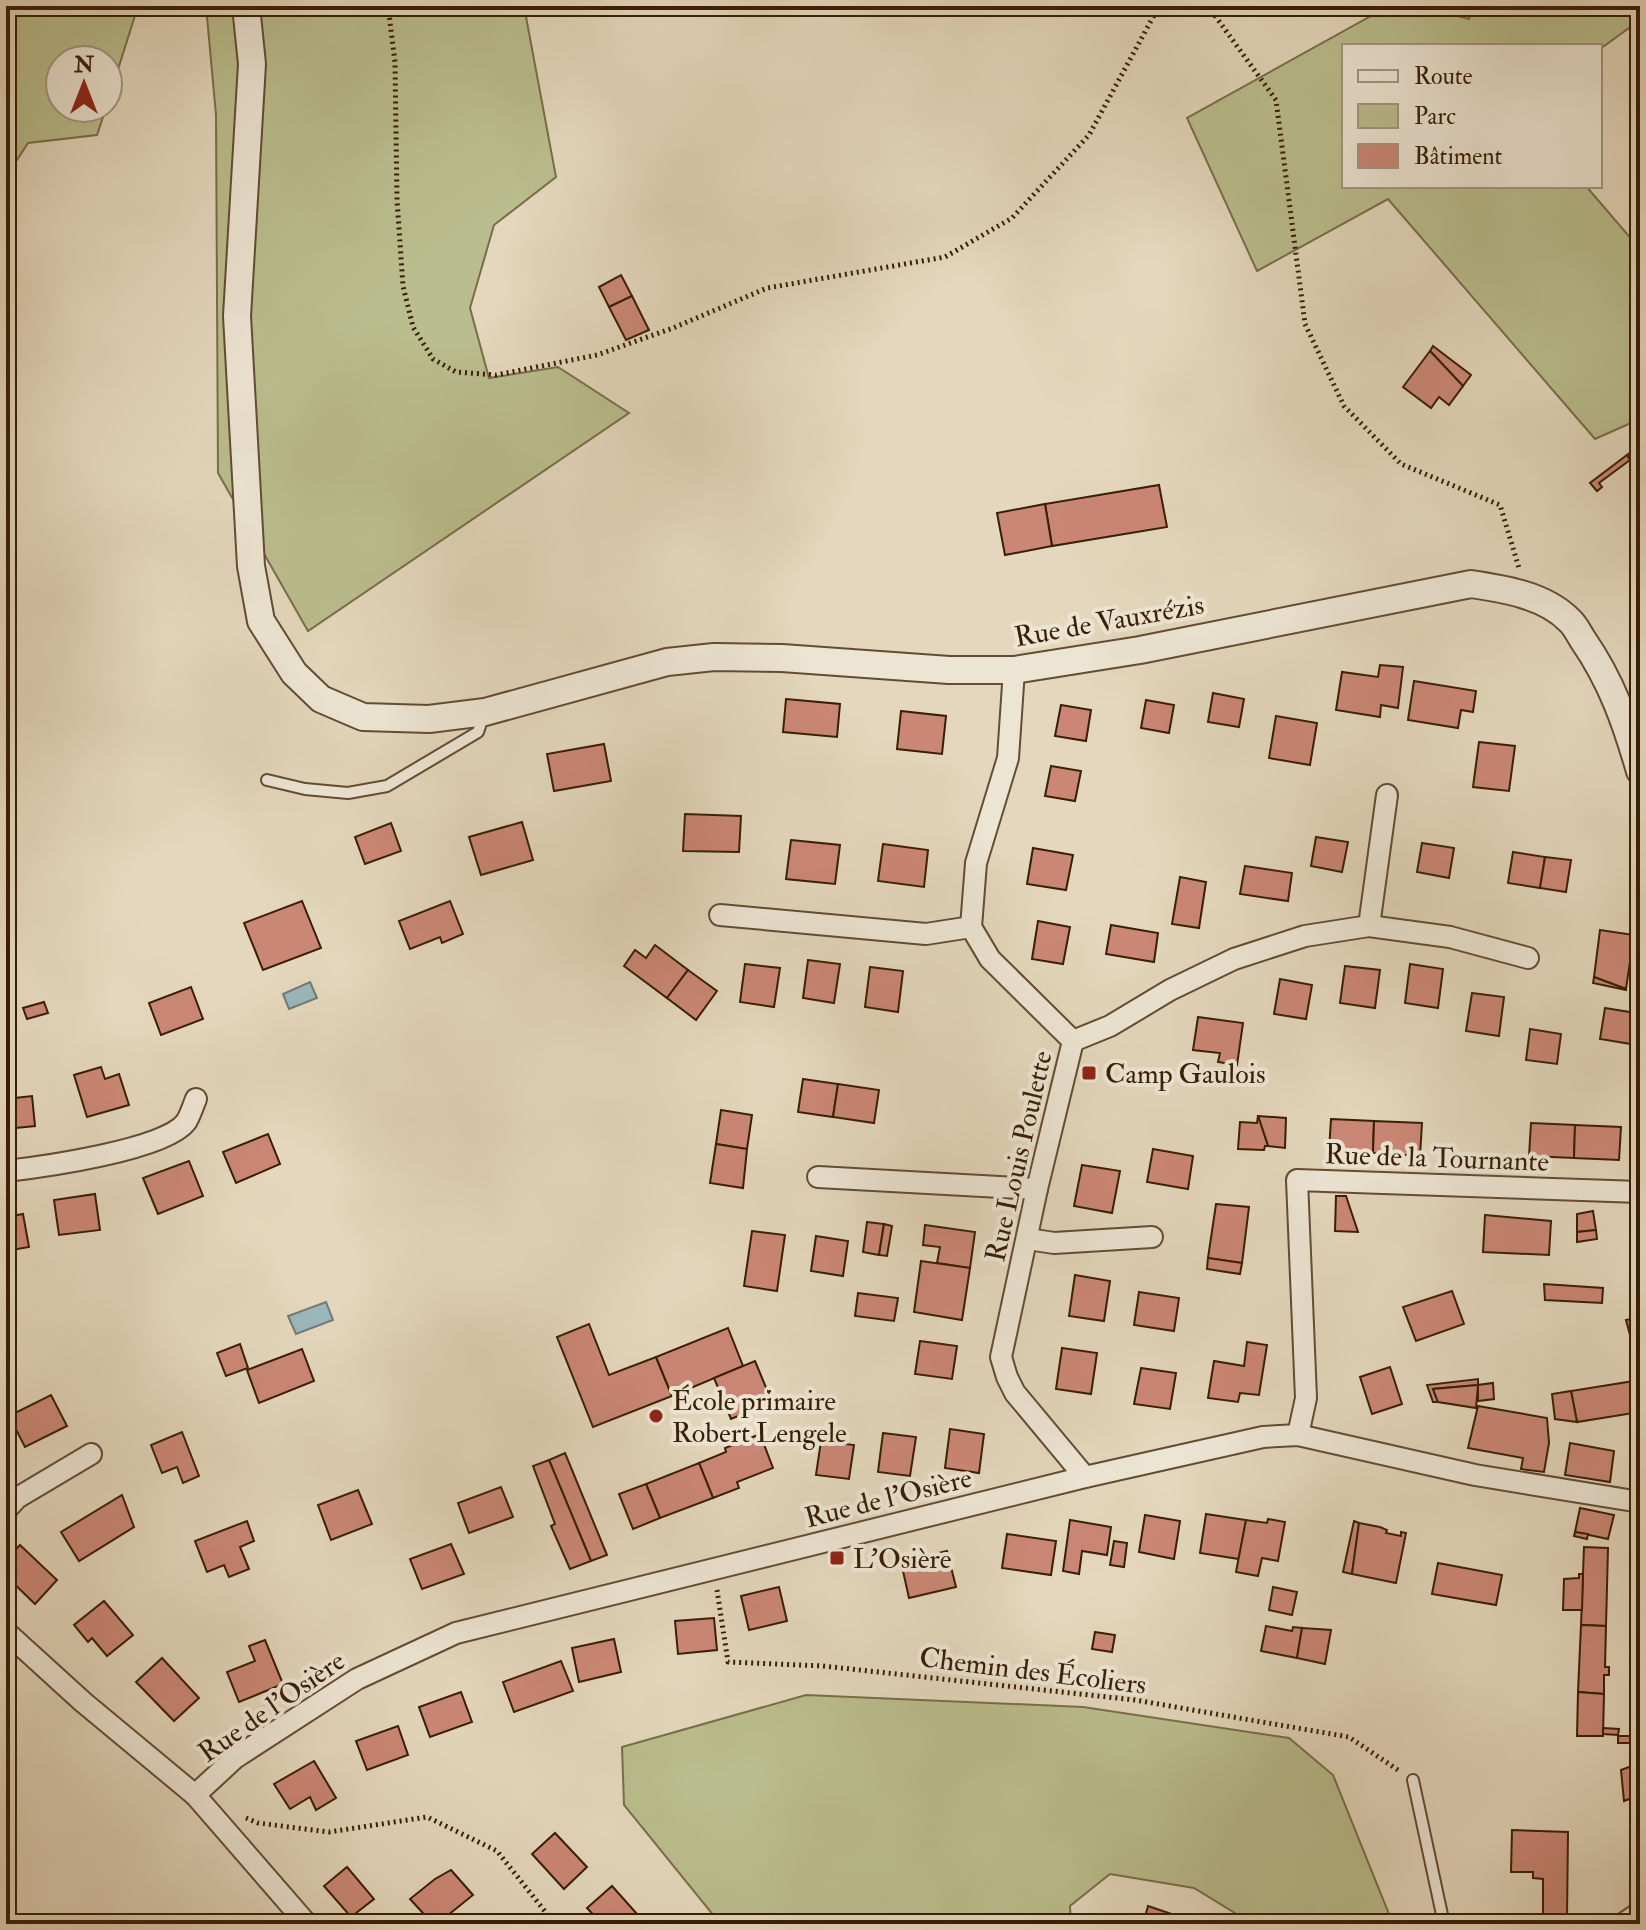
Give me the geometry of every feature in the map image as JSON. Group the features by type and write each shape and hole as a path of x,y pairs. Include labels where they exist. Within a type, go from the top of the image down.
{"street":[{"name":"Rue de Vauxrézis","path":"246,6 252,64 237,316 251,566 261,621 294,673 321,699 363,717 429,719 485,712 667,662 714,657 782,658 949,670 1014,670 1140,650 1471,584 1510,590 1546,604 1569,620 1595,657 1623,713 1640,771"},
{"path":"720,915 926,934 971,927 976,863 1008,758 1014,670"},
{"path":"1369,926 1387,795"},
{"path":"1073,1041 1110,1026 1170,990 1234,959 1305,936 1369,926 1450,937 1528,958"},
{"name":"Rue Louis Poulette","path":"971,927 990,959 1073,1041 1001,1357 1015,1393 1085,1477"},
{"path":"6,1171 73,1163 151,1142 185,1124 196,1099"},
{"path":"818,1177 1037,1189"},
{"name":"Rue de la Tournante","path":"1298,1435 1306,1398 1297,1180 1640,1192"},
{"path":"1028,1239 1054,1243 1152,1237"},
{"name":"Rue de l'Osière","path":"195,1795 235,1758 357,1679 456,1633 1085,1477 1263,1437 1298,1435 1475,1475 1640,1502"},
{"path":"6,1510 17,1498 91,1454"},
{"path":"6,1632 83,1702 195,1795 307,1924"},
{"path":"1628,1924 1640,1916"}],"lane":[{"path":"267,780 305,789 348,793 387,786 478,732 485,712"},
{"path":"1413,1780 1444,1924"}],"path":[{"path":"388,6 395,62 397,200 403,286 413,327 433,359 456,372 496,375 597,355 673,328 767,288 945,257 1012,218 1089,135 1159,6"},
{"path":"1208,6 1276,100 1305,324 1344,406 1401,464 1500,505 1528,597"},
{"name":"Chemin des Écoliers","path":"714,1569 728,1662 823,1666 1135,1700 1349,1737 1413,1780"},
{"path":"233,1812 258,1823 329,1832 427,1817 497,1851 555,1924"}],"green space":[{"path":"6,6 138,6 124,50 124,44 44,44 44,124 101,124 97,135 28,143 6,177"},
{"path":"206,6 524,6 556,177 494,225 470,308 489,378 558,367 629,413 308,631 218,473 216,115"},
{"path":"1389,6 1421,6 1469,19 1473,6 1640,6 1640,20 1602,48 1602,44 1342,44 1342,188 1588,188 1640,249 1640,419 1595,439 1388,199 1257,271 1187,118"},
{"path":"806,1695 1083,1707 1289,1738 1333,1775 1393,1924 1253,1924 1194,1888 1110,1874 1070,1906 1071,1924 724,1924 718,1921 624,1805 622,1747"}],"water":[{"path":"310,982 317,998 289,1009 283,994"},
{"path":"326,1302 333,1320 296,1334 288,1316"}],"building":[{"path":"621,275 632,296 609,307 599,287"},
{"path":"632,296 649,330 626,340 609,307"},
{"path":"1433,346 1471,375 1463,386 1430,351"},
{"path":"1430,351 1463,386 1449,405 1439,397 1431,408 1403,387"},
{"path":"1639,446 1640,463 1635,467 1627,455"},
{"path":"1627,455 1630,460 1599,483 1602,487 1597,491 1590,483"},
{"path":"1159,485 1167,527 1052,546 1045,504"},
{"path":"1045,504 1052,546 1005,555 997,513"},
{"path":"1380,665 1403,667 1398,708 1381,705 1380,717 1336,710 1342,672 1378,677"},
{"path":"1414,681 1476,691 1473,712 1461,710 1458,728 1408,720"},
{"path":"1213,693 1244,699 1239,727 1208,722"},
{"path":"786,699 840,704 837,737 783,732"},
{"path":"1146,700 1174,705 1169,733 1141,728"},
{"path":"1061,705 1091,710 1086,741 1055,736"},
{"path":"901,711 946,716 942,754 897,749"},
{"path":"1276,716 1317,723 1310,765 1269,758"},
{"path":"1479,742 1515,746 1509,791 1473,787"},
{"path":"604,744 611,781 554,791 547,754"},
{"path":"1051,766 1081,771 1075,801 1045,796"},
{"path":"685,814 741,816 739,852 683,851"},
{"path":"522,822 533,860 481,875 469,837"},
{"path":"391,823 401,851 365,864 355,837"},
{"path":"1316,837 1348,842 1342,872 1311,866"},
{"path":"791,840 840,845 835,884 786,879"},
{"path":"1422,843 1454,848 1449,878 1417,872"},
{"path":"883,844 928,850 924,887 878,881"},
{"path":"1033,848 1073,855 1066,890 1027,884"},
{"path":"1513,852 1545,857 1540,888 1508,883"},
{"path":"1545,857 1571,860 1566,892 1540,888"},
{"path":"1245,866 1292,873 1288,901 1240,894"},
{"path":"1180,877 1206,882 1199,928 1172,924"},
{"path":"302,901 321,948 263,970 244,923"},
{"path":"450,901 463,934 442,943 440,937 410,949 399,921"},
{"path":"1038,921 1070,927 1063,964 1032,959"},
{"path":"1111,925 1158,933 1154,962 1106,954"},
{"path":"1600,930 1634,935 1626,989 1594,977"},
{"path":"655,945 688,970 667,998 624,966 635,950 646,958"},
{"path":"808,960 840,964 834,1003 803,998"},
{"path":"745,964 780,968 774,1007 740,1002"},
{"path":"1410,964 1443,969 1438,1008 1405,1003"},
{"path":"1345,966 1380,970 1375,1008 1340,1003"},
{"path":"870,967 903,971 898,1012 865,1007"},
{"path":"688,970 717,991 696,1020 667,998"},
{"path":"1594,977 1626,989 1626,990 1593,983"},
{"path":"1280,979 1312,985 1306,1019 1274,1014"},
{"path":"191,987 203,1019 161,1035 149,1003"},
{"path":"1472,993 1504,997 1499,1036 1466,1031"},
{"path":"44,1002 48,1013 27,1019 23,1008"},
{"path":"1605,1008 1636,1013 1640,1010 1640,1042 1631,1041 1631,1044 1600,1039"},
{"path":"1198,1017 1243,1023 1237,1065 1218,1062 1220,1053 1193,1050"},
{"path":"1530,1029 1561,1034 1557,1064 1526,1060"},
{"path":"101,1067 105,1079 119,1074 129,1105 87,1117 74,1075"},
{"path":"803,1079 838,1084 833,1117 798,1112"},
{"path":"838,1084 879,1090 874,1123 833,1117"},
{"path":"32,1096 35,1126 6,1129 6,1099"},
{"path":"721,1110 752,1115 747,1149 716,1144"},
{"path":"1258,1116 1286,1118 1285,1148 1268,1146"},
{"path":"1258,1116 1268,1146 1264,1150 1238,1149 1240,1122 1257,1123"},
{"path":"1331,1119 1374,1121 1373,1153 1329,1151"},
{"path":"1374,1121 1422,1123 1420,1156 1373,1153"},
{"path":"1531,1123 1575,1125 1574,1158 1529,1156"},
{"path":"1575,1125 1621,1127 1619,1160 1574,1158"},
{"path":"268,1134 280,1164 236,1183 223,1152"},
{"path":"716,1144 747,1149 743,1188 710,1183"},
{"path":"1153,1149 1193,1156 1188,1189 1147,1182"},
{"path":"189,1161 203,1196 158,1214 143,1178"},
{"path":"1082,1165 1120,1171 1112,1213 1074,1206"},
{"path":"95,1194 100,1230 59,1235 54,1200"},
{"path":"1336,1196 1346,1196 1358,1232 1335,1231"},
{"path":"1216,1204 1249,1207 1242,1263 1208,1258"},
{"path":"1593,1211 1596,1230 1577,1232 1577,1214"},
{"path":"23,1214 29,1247 6,1251 6,1217"},
{"path":"1485,1215 1551,1221 1549,1255 1483,1252"},
{"path":"867,1222 884,1224 879,1255 863,1252"},
{"path":"884,1224 892,1226 887,1256 879,1255"},
{"path":"925,1225 975,1232 970,1268 937,1263 940,1247 923,1245"},
{"path":"1596,1230 1597,1239 1577,1242 1577,1232"},
{"path":"752,1231 785,1235 777,1291 744,1286"},
{"path":"816,1236 848,1241 843,1276 811,1271"},
{"path":"1208,1258 1242,1263 1240,1274 1207,1269"},
{"path":"921,1261 970,1268 962,1320 914,1312"},
{"path":"1075,1275 1110,1281 1104,1321 1069,1316"},
{"path":"1544,1284 1603,1288 1602,1303 1545,1300"},
{"path":"1452,1291 1464,1324 1416,1341 1403,1307"},
{"path":"1139,1292 1179,1298 1174,1331 1134,1325"},
{"path":"858,1293 898,1298 894,1321 855,1316"},
{"path":"1640,1317 1640,1360 1637,1361 1626,1320"},
{"path":"589,1324 609,1375 656,1357 672,1396 593,1427 557,1337"},
{"path":"728,1328 743,1366 672,1396 656,1357"},
{"path":"920,1341 957,1346 952,1379 915,1374"},
{"path":"1247,1342 1267,1345 1259,1395 1240,1393 1238,1402 1208,1398 1214,1361 1244,1366"},
{"path":"240,1344 248,1368 226,1376 217,1353"},
{"path":"1062,1348 1097,1353 1091,1394 1056,1389"},
{"path":"302,1349 314,1381 259,1403 247,1370"},
{"path":"755,1361 772,1402 731,1419 714,1378"},
{"path":"1390,1367 1402,1404 1372,1414 1360,1377"},
{"path":"1141,1368 1176,1373 1170,1409 1134,1404"},
{"path":"1478,1379 1478,1385 1433,1389 1438,1402 1433,1402 1427,1385"},
{"path":"1640,1380 1640,1412 1577,1422 1571,1391"},
{"path":"1493,1383 1494,1399 1478,1401 1478,1385"},
{"path":"1478,1385 1476,1408 1438,1402 1433,1389"},
{"path":"1571,1391 1577,1422 1555,1419 1552,1394"},
{"path":"51,1395 67,1426 25,1447 9,1416"},
{"path":"1478,1406 1547,1418 1549,1443 1544,1472 1521,1469 1523,1458 1468,1448"},
{"path":"950,1429 984,1434 979,1473 945,1468"},
{"path":"182,1432 199,1476 183,1483 177,1467 162,1473 151,1445"},
{"path":"883,1433 916,1437 910,1476 878,1472"},
{"path":"760,1434 773,1468 737,1482 739,1488 713,1498 699,1463"},
{"path":"821,1441 854,1445 849,1479 816,1475"},
{"path":"1570,1443 1614,1451 1610,1482 1565,1475"},
{"path":"565,1453 607,1555 591,1561 549,1460"},
{"path":"549,1460 591,1561 570,1569 551,1526 555,1524 533,1466"},
{"path":"699,1463 713,1498 660,1518 646,1484"},
{"path":"646,1484 660,1518 633,1529 619,1494"},
{"path":"501,1487 513,1517 469,1533 458,1503"},
{"path":"358,1490 372,1524 331,1540 318,1505"},
{"path":"122,1495 134,1527 79,1561 61,1532"},
{"path":"1580,1508 1614,1515 1608,1539 1575,1532"},
{"path":"1206,1514 1246,1520 1239,1559 1200,1553"},
{"path":"1145,1515 1180,1521 1174,1559 1139,1552"},
{"path":"1268,1519 1285,1522 1278,1561 1262,1558 1258,1576 1236,1572 1246,1520 1267,1523"},
{"path":"1070,1520 1111,1527 1107,1555 1082,1551 1079,1574 1063,1571"},
{"path":"247,1521 254,1541 240,1547 249,1569 229,1577 224,1565 207,1572 195,1541"},
{"path":"1354,1521 1359,1523 1352,1574 1343,1572"},
{"path":"1359,1523 1380,1527 1387,1530 1386,1533 1401,1536 1401,1532 1406,1533 1396,1583 1352,1574"},
{"path":"1575,1532 1588,1534 1587,1539 1574,1536"},
{"path":"1007,1534 1056,1541 1051,1575 1002,1568"},
{"path":"1114,1541 1127,1543 1124,1567 1110,1565"},
{"path":"451,1544 464,1574 422,1589 410,1559"},
{"path":"20,1545 57,1580 35,1604 6,1576 6,1560"},
{"path":"1584,1547 1608,1548 1606,1626 1581,1625"},
{"path":"947,1551 956,1587 909,1598 901,1562"},
{"path":"1438,1563 1502,1575 1496,1605 1432,1594"},
{"path":"1579,1574 1583,1574 1582,1610 1563,1610 1564,1579 1579,1578"},
{"path":"779,1587 787,1621 749,1630 741,1596"},
{"path":"1273,1587 1297,1592 1292,1615 1269,1610"},
{"path":"104,1601 133,1635 107,1656 92,1638 88,1642 74,1625"},
{"path":"714,1618 717,1650 678,1654 675,1621"},
{"path":"1581,1625 1606,1626 1605,1667 1609,1667 1609,1675 1604,1675 1604,1694 1578,1692"},
{"path":"1266,1626 1292,1631 1293,1627 1302,1628 1297,1658 1261,1651"},
{"path":"1302,1628 1331,1630 1325,1664 1297,1658"},
{"path":"1095,1632 1115,1635 1112,1652 1092,1649"},
{"path":"614,1639 621,1672 579,1682 572,1648"},
{"path":"265,1640 283,1684 239,1702 227,1672 255,1661 249,1646"},
{"path":"162,1658 199,1698 174,1721 136,1682"},
{"path":"561,1661 573,1691 514,1712 503,1682"},
{"path":"461,1692 472,1722 430,1737 419,1707"},
{"path":"1578,1692 1604,1694 1603,1736 1577,1736"},
{"path":"398,1726 408,1755 367,1770 356,1741"},
{"path":"1603,1728 1619,1729 1618,1735 1603,1734"},
{"path":"1618,1736 1640,1736 1640,1743 1618,1743"},
{"path":"314,1761 336,1798 316,1810 310,1797 290,1809 274,1784"},
{"path":"1640,1763 1640,1795 1624,1801 1621,1770"},
{"path":"1512,1830 1568,1832 1567,1918 1543,1917 1543,1879 1533,1878 1533,1872 1511,1872"},
{"path":"555,1833 587,1867 564,1889 532,1854"},
{"path":"347,1867 374,1899 351,1917 324,1886"},
{"path":"451,1870 473,1895 433,1924 410,1899"},
{"path":"612,1886 646,1924 602,1924 587,1908"},
{"path":"1148,1906 1201,1924 1143,1924"}],"place":[{"name":"Camp Gaulois","path":"1089,1073"},
{"name":"École primaire Robert Lengele","path":"656,1416"},
{"name":"L'Osière","path":"837,1558"}]}
